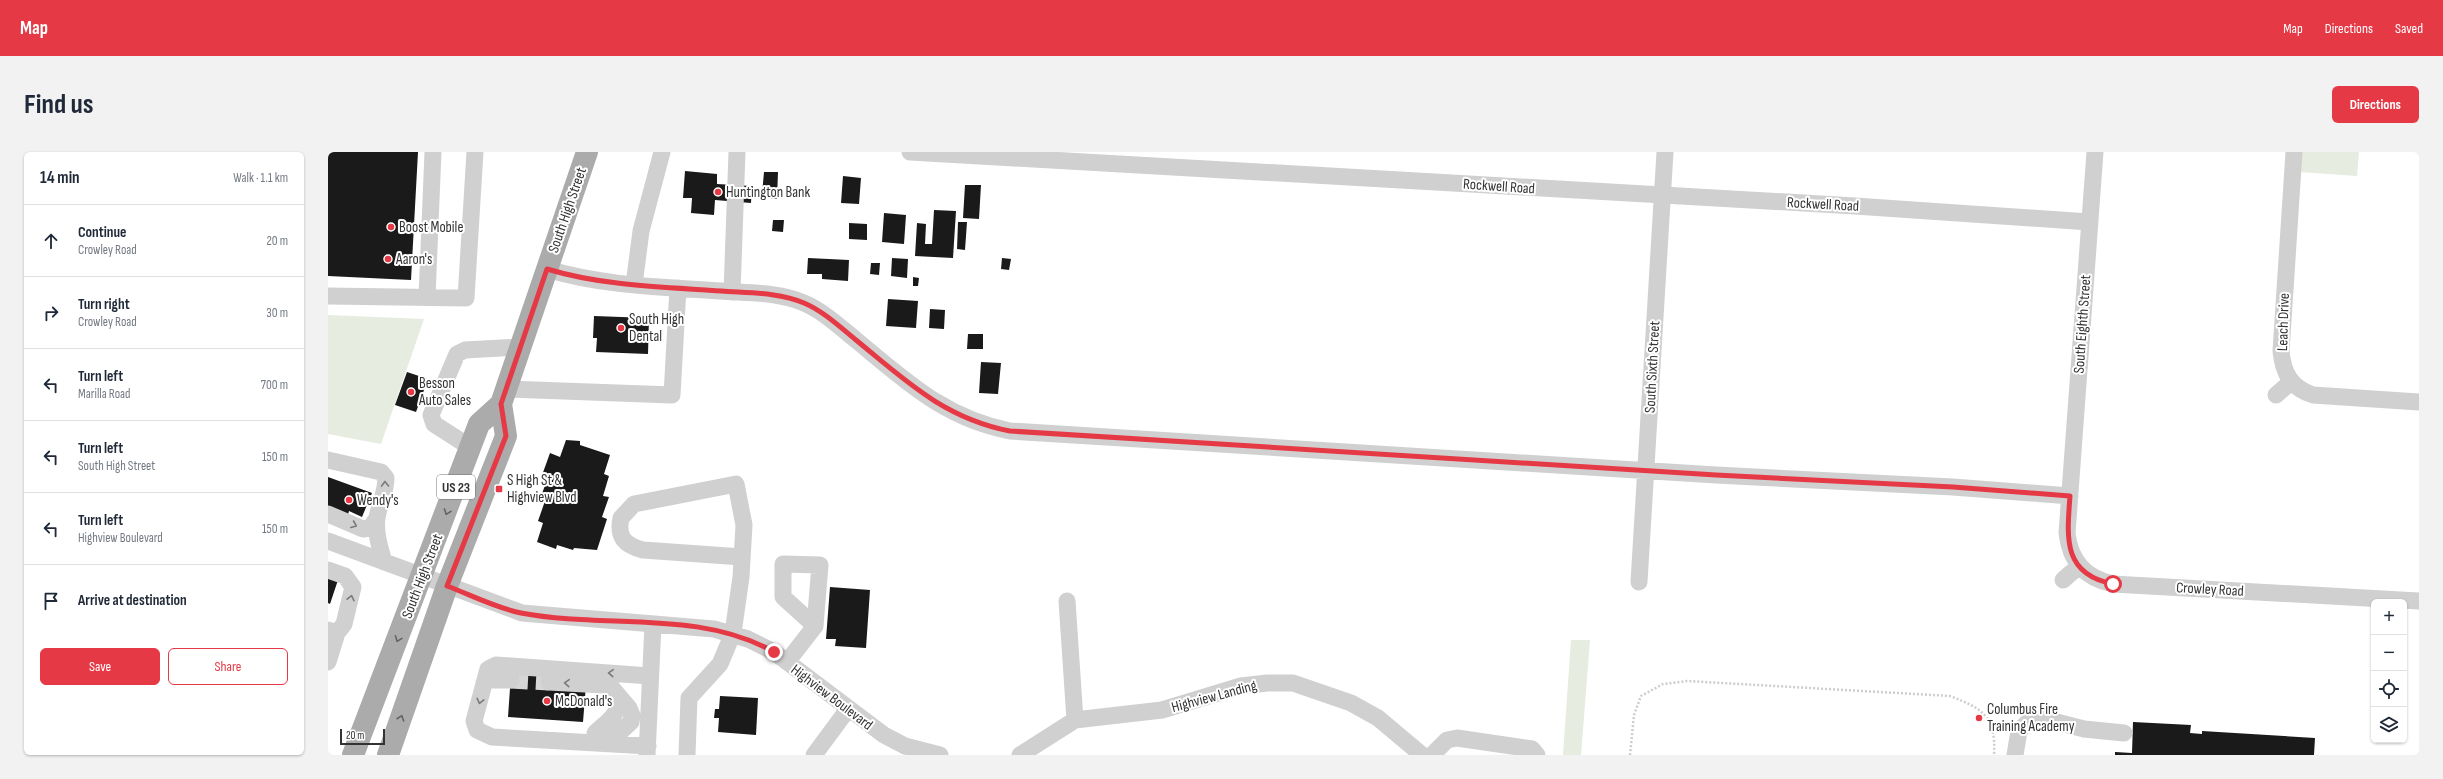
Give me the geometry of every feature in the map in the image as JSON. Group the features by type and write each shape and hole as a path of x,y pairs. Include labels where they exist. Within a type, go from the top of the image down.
{"main road":[{"name":"South High Street","path":"388,755 447,586 506,436 504,397 587,152"},
{"name":"South High Street","path":"354,755 423,577 479,424 504,397"}],"street":[{"path":"427,297 433,152"},
{"path":"328,296 466,298 475,152"},
{"path":"634,285 641,231 662,152"},
{"path":"732,292 737,152"},
{"name":"Rockwell Road","path":"910,152 2089,222"},
{"name":"South Sixth Street","path":"1639,582 1665,152"},
{"name":"South Eighth Street","path":"2070,496 2095,152"},
{"name":"Leach Drive","path":"2291,382 2286,374 2281,351 2294,152"},
{"path":"547,269 580,279 634,285 759,294 805,303 825,315 887,365 950,411 978,423 1010,431 1646,471 1904,484 2070,496"},
{"path":"504,397 672,395 678,288"},
{"path":"470,447 434,424 431,416 457,354 465,350 520,347"},
{"path":"2276,395 2291,382 2302,391 2313,394 2419,402"},
{"path":"328,460 381,472 386,478 386,488 377,518 370,528 363,529 328,514"},
{"path":"687,755 689,698 720,664 733,633 742,557 744,525 736,484 634,504 621,518 620,534 625,544 630,547 642,550 742,557"},
{"name":"Crowley Road","path":"2070,496 2068,546 2079,566 2087,574 2101,581 2113,584 2419,601"},
{"path":"377,518 378,541 384,562"},
{"name":"Highview Boulevard","path":"328,541 522,613 714,629 733,633 761,645 787,662 884,735 904,746 940,755"},
{"path":"2063,580 2079,566"},
{"path":"328,570 345,576 353,587 344,624 333,632 328,662"},
{"path":"1067,602 1075,720"},
{"path":"650,676 496,665 488,669 474,721 477,730 492,737 648,750 652,624"},
{"path":"787,662 815,626"},
{"path":"484,683 490,680 511,680"},
{"path":"474,721 488,726 595,733 616,714 619,708 619,696 612,688 603,685 549,682"},
{"name":"Highview Landing","path":"1020,755 1075,720 1162,710 1241,686 1267,682 1294,683 1321,691 1364,710 1402,736 1422,755"},
{"path":"814,755 848,709"},
{"path":"2015,755 2019,731 2029,721 2046,719 2084,729 2124,733"},
{"path":"1432,755 1447,740 1457,738 1532,749 1536,755"}],"path":[{"path":"1630,755 1634,715 1641,696 1663,684 1687,681 1950,696 1974,705 1989,720 1994,739 1994,755"}],"shaded area":[{"path":"2302,152 2359,152 2357,176 2300,172"},
{"path":"328,315 424,319 381,444 328,434"},
{"path":"1571,640 1590,640 1581,755 1563,755"}],"building":[{"path":"328,152 418,152 411,280 328,276"},
{"name":"Huntington Bank","path":"685,171 717,174 717,184 752,186 751,203 715,200 714,215 691,213 692,198 683,198"},
{"path":"764,172 778,172 777,199 769,199 769,194 762,194"},
{"path":"843,176 861,178 859,204 841,203"},
{"path":"965,185 981,185 979,219 963,218"},
{"path":"934,210 956,211 953,258 915,256 917,223 926,224 925,244 932,244"},
{"path":"884,213 906,215 904,244 882,242"},
{"path":"773,220 784,220 783,232 772,231"},
{"path":"958,222 967,222 965,250 957,249"},
{"path":"849,223 867,224 867,240 849,239"},
{"path":"808,258 849,260 848,281 822,279 822,274 807,274"},
{"path":"892,258 908,259 907,278 891,276"},
{"path":"1002,258 1011,259 1009,270 1001,269"},
{"path":"871,263 880,263 879,275 870,274"},
{"path":"913,277 919,278 918,286 913,286"},
{"path":"888,299 918,301 916,328 886,326"},
{"path":"930,309 945,310 944,329 929,328"},
{"name":"South High Dental","path":"594,316 649,318 648,354 596,352 597,338 593,338"},
{"path":"968,334 983,334 983,349 967,349"},
{"path":"981,362 1001,363 998,394 979,393"},
{"name":"Besson Auto Sales","path":"407,372 428,379 416,412 395,405"},
{"path":"566,440 580,441 580,445 610,455 604,474 609,476 603,496 609,497 602,517 607,519 597,550 574,548 573,550 557,545 556,549 537,542 543,523 538,521 545,501 540,499 547,480 541,478 550,453 560,457"},
{"name":"Wendy's","path":"328,477 372,493 362,517 349,511 348,515 328,507"},
{"path":"328,577 338,580 330,604 328,603"},
{"path":"830,587 870,590 866,648 835,646 836,639 826,639"},
{"name":"McDonald's","path":"511,674 550,677 586,685 583,722 508,717"},
{"path":"720,696 758,698 756,735 718,732 719,718 714,718 715,709 719,709"},
{"path":"2133,722 2191,725 2190,733 2202,734 2202,731 2315,738 2314,755 2115,755 2115,752 2132,753"}],"tunnel":[{"path":"511,680 549,682"}],"place":[{"name":"Huntington Bank","path":"718,192"},
{"name":"Boost Mobile","path":"391,227"},
{"name":"Aaron's","path":"388,259"},
{"name":"South High Dental","path":"621,328"},
{"name":"Besson Auto Sales","path":"411,392"},
{"name":"S High St & Highview Blvd","path":"499,489"},
{"name":"Wendy's","path":"349,500"},
{"name":"McDonald's","path":"547,701"},
{"name":"Columbus Fire Training Academy","path":"1979,718"}],"route":[{"path":"774,652 733,633 714,629 522,613 506,609 447,586 506,436 501,404 547,269 580,279 634,285 759,294 794,299 805,303 825,315 931,399 950,411 978,423 1010,431 1053,435 1646,471 1953,487 2070,496 2067,533 2068,546 2074,560 2087,574 2101,581 2113,584"}]}
